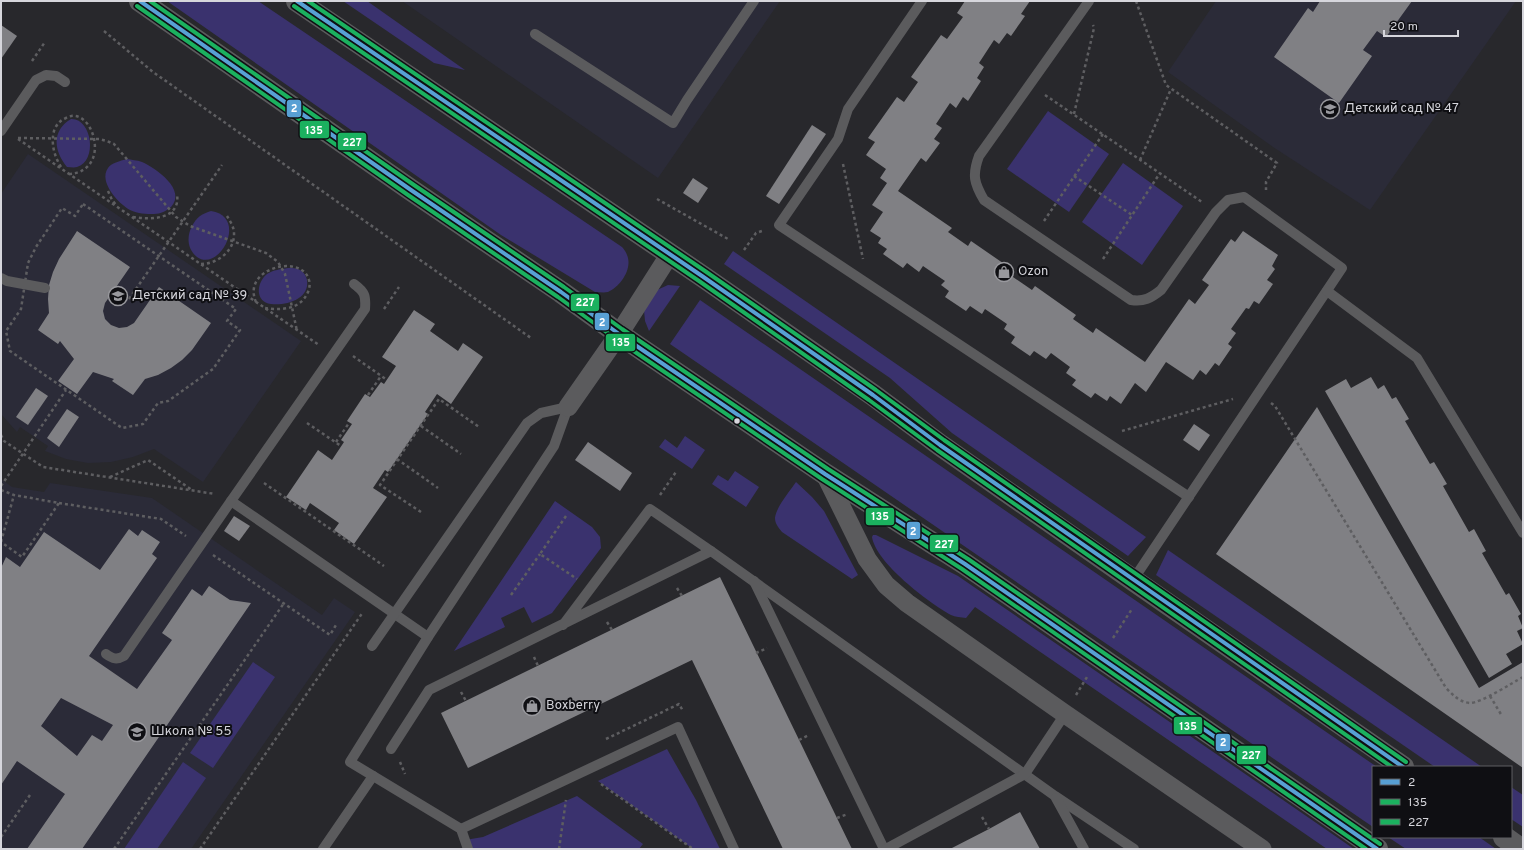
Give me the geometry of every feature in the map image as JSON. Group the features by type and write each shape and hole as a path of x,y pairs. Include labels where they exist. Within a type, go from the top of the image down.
{"street":[{"path":"140,1 411,190 562,292 619,334 824,474 965,564 1377,849"},
{"path":"297,1 670,254 1139,585 1402,766"},
{"path":"568,407 619,334 670,254"},
{"path":"824,474 867,559 886,585 907,603 1065,714 1262,849"},
{"path":"1505,838 1521,849"}],"lane":[{"path":"535,34 673,123 754,1"},
{"path":"922,1 848,109 838,139 779,225 1189,497"},
{"path":"1087,4 979,156 974,171 976,187 984,200 1131,300 1140,301 1151,298 1161,290 1216,212 1228,200 1244,197 1342,268 1189,497 1139,585"},
{"path":"2,130 36,80 46,75 56,76 65,82"},
{"path":"1,278 7,281 45,288"},
{"path":"106,654 112,658 119,659 124,656 364,309 366,298 361,289 354,284"},
{"path":"1327,291 1417,358 1523,533"},
{"path":"372,646 527,423 541,413 568,407"},
{"path":"468,849 461,828 350,762 428,637 554,446 568,407"},
{"path":"231,501 428,637"},
{"path":"563,625 650,509 753,579 1055,796 1134,849"},
{"path":"391,749 429,690 711,551"},
{"path":"753,579 885,849 1025,774 1065,714"},
{"path":"461,828 585,773 678,727 734,849"},
{"path":"323,849 373,776"},
{"path":"1055,796 1084,849"}],"path":[{"path":"1136,1 1166,85 1277,163 1266,182 1266,193"},
{"path":"1074,114 1094,28 1087,4"},
{"path":"104,31 153,72 531,338"},
{"path":"39,51 45,42"},
{"path":"1029,84 1216,212"},
{"path":"1140,160 1171,89"},
{"path":"62,169 54,152 53,138 55,129 61,121 70,116 77,115 85,120 91,128 96,149 93,159 87,168 78,173 69,174"},
{"path":"2,130 18,138 332,355"},
{"path":"1034,234 1103,134"},
{"path":"18,138 94,139 107,141 114,144 176,217 182,222 266,253 282,266 286,274 297,330"},
{"path":"838,139 869,284"},
{"path":"129,299 222,165"},
{"path":"1092,274 1160,173"},
{"path":"1074,176 1132,215"},
{"path":"108,191 112,200 121,209"},
{"path":"132,217 147,219 159,218 168,214 175,208 178,201 177,194"},
{"path":"657,199 728,239"},
{"path":"83,204 236,309 228,321 240,330 213,369 168,401 158,402 143,424 122,428 10,351 6,331 21,309 24,284 28,263 36,247 62,208 75,216 83,204"},
{"path":"200,264 208,264 217,261 228,251 234,241 232,223 227,216"},
{"path":"744,250 756,233"},
{"path":"256,302 253,290 254,282 263,273 272,268 282,266 294,266 303,270 308,276 310,283 308,292 302,301 292,306 277,310 264,308"},
{"path":"393,296 399,287"},
{"path":"352,356 387,380"},
{"path":"368,395 381,376"},
{"path":"1,486 66,390"},
{"path":"1098,437 1241,396 1258,395 1275,406 1446,688 1456,698 1470,703 1490,696 1523,677"},
{"path":"421,512 380,485 397,459 439,399 479,427"},
{"path":"306,422 341,446"},
{"path":"336,442 349,423"},
{"path":"420,426 461,454"},
{"path":"1,435 4,441 43,467 222,495 231,501"},
{"path":"397,459 438,488"},
{"path":"109,477 148,460 192,490"},
{"path":"650,509 676,472"},
{"path":"250,474 384,566"},
{"path":"1,490 14,496 59,503 22,557 1,542 14,496"},
{"path":"511,595 566,516"},
{"path":"540,554 591,588"},
{"path":"1065,714 1139,585"},
{"path":"200,849 372,599"},
{"path":"114,849 284,603"},
{"path":"1490,696 1502,716"},
{"path":"559,849 565,801 585,773 693,849"},
{"path":"1,837 30,795"}],"shaded area":[{"path":"167,1 258,1 622,247 626,253 628,266 627,272 621,282 613,290 608,292 595,292 501,235"},
{"path":"343,1 367,1 465,70 434,63"},
{"path":"402,1 780,1 658,178"},
{"name":"Детский сад № 47","path":"1216,1 1516,1 1370,210 1273,147 1168,72"},
{"path":"1048,111 1109,154 1069,212 1007,169"},
{"path":"71,119 84,125 90,140 88,157 84,163 77,167 67,167 57,148 60,129"},
{"name":"Детский сад № 39","path":"28,154 301,341 203,482 154,449 133,457 111,462 88,463 66,459 45,451 48,446 20,427 17,432 1,414 1,194"},
{"path":"127,159 140,161 148,165 168,180 173,187 175,194 175,200 171,207 165,211 154,214 139,213 125,207 116,198 108,186 106,174 111,165"},
{"path":"1123,163 1183,206 1142,265 1082,222"},
{"path":"211,211 222,215 228,223 229,232 221,251 214,257 205,260 197,257 193,252 190,247 189,236 192,225 196,220 201,215"},
{"path":"733,251 1146,537 1128,556 952,433 890,378 724,264"},
{"path":"288,268 299,269 305,274 307,287 305,292 296,300 283,304 266,303 262,300 259,292 259,287 263,278 267,274 277,270"},
{"path":"668,285 680,286 649,331 645,321 644,310 657,290"},
{"path":"700,300 1376,766 1372,766 1372,826 670,344"},
{"path":"685,436 705,450 692,469 659,447 665,439 677,448"},
{"path":"735,471 759,487 746,507 712,484 718,475 728,481"},
{"name":"Школа № 55","path":"1,479 12,487 44,492 50,483 152,498 322,615 334,598 355,612 191,849 1,849"},
{"path":"796,482 824,511 858,575 852,579 782,532 777,526 775,518 778,509"},
{"path":"555,501 592,527 600,537 601,548 552,613 532,623 524,607 501,618 505,627 454,651"},
{"path":"873,535 876,535 958,576 1354,849 1327,849 975,607 966,618 953,616 941,609 904,581 893,570 876,547 872,537"},
{"path":"1168,550 1481,766 1434,766 1156,575"},
{"path":"253,662 275,677 213,768 190,753"},
{"path":"667,749 696,800 720,849 693,849 598,781"},
{"path":"183,762 206,778 157,849 124,849"},
{"path":"1512,788 1523,795 1523,827 1512,820"},
{"path":"577,796 643,844 639,849 468,849 465,840 483,837"},
{"path":"1390,838 1480,838 1496,849 1406,849"}],"building":[{"path":"965,1 1030,1 1021,14 1025,16 1011,36 1007,33 999,44 994,40 979,63 984,67 977,78 981,81 968,101 963,97 956,108 950,103 936,124 942,128 934,139 940,143 926,162 921,158 898,191 952,228 948,232 968,246 971,241 1013,270 1010,275 1032,290 1035,286 1076,315 1073,319 1093,333 1096,328 1145,362 1189,299 1195,304 1209,285 1202,280 1231,239 1235,242 1243,231 1278,255 1272,266 1275,269 1267,280 1273,284 1259,304 1254,301 1249,309 1246,308 1231,329 1236,333 1228,344 1232,347 1219,366 1215,363 1206,375 1200,370 1193,380 1166,362 1146,392 1135,383 1121,404 1110,396 1107,401 1095,393 1091,398 1072,385 1076,380 1066,373 1070,367 1051,353 1046,359 1034,351 1030,356 1011,343 1015,337 1004,329 1007,324 985,309 982,314 970,306 966,311 945,297 949,291 941,285 945,281 923,266 919,272 907,263 903,268 883,254 887,249 878,243 881,238 870,231 883,212 872,205 887,183 880,178 886,169 866,155 875,142 868,138 897,97 904,102 918,82 911,77 941,35 947,39 963,17 957,13"},
{"path":"1320,1 1412,1 1386,37 1377,31 1363,50 1372,56 1339,103 1274,57 1308,8 1313,12"},
{"path":"1,25 17,36 1,59"},
{"path":"812,125 826,134 779,204 766,196"},
{"path":"693,178 708,188 698,203 683,193"},
{"path":"77,231 130,267 105,303 103,311 105,319 111,325 119,328 127,327 134,323 159,287 211,323 192,350 182,360 158,375 145,379 133,395 112,381 114,379 93,372 77,394 58,381 74,359 60,341 58,344 38,330 49,313 49,285 53,272 59,259"},
{"path":"414,310 435,324 430,331 458,351 463,343 483,357 451,404 437,394 425,412 428,414 388,472 385,470 373,488 387,497 354,544 334,530 339,523 310,503 306,510 286,497 318,450 332,460 344,442 341,440 352,424 347,421 365,394 370,397 381,382 384,384 396,366 382,357"},
{"path":"1371,377 1378,389 1384,385 1392,399 1396,397 1409,419 1405,421 1430,464 1434,462 1447,484 1443,486 1469,532 1474,529 1486,551 1482,553 1506,595 1509,593 1521,614 1518,616 1523,628 1517,631 1523,644 1506,654 1512,664 1489,678 1325,391 1346,379 1351,388"},
{"path":"36,388 48,396 28,425 16,417"},
{"path":"1317,407 1479,688 1523,662 1523,768 1216,554"},
{"path":"67,409 79,417 59,447 47,438"},
{"path":"1194,424 1210,435 1199,451 1183,440"},
{"path":"588,442 632,473 620,491 575,460"},
{"path":"234,516 250,526 239,541 224,531"},
{"path":"129,529 138,536 142,530 160,542 152,554 157,558 89,656 137,689 172,640 162,633 192,589 202,596 209,586 230,600 251,603 82,849 27,849 65,794 17,761 1,785 1,568 6,557 20,567 44,532 100,570","holes":["61,698 113,725 102,741 92,735 77,756 41,726"]},
{"path":"720,577 852,849 783,849 692,660 468,768 441,713"},
{"path":"1020,812 1040,849 950,849 989,829"}],"transit line":[{"name":"2","path":"140,1 411,190 561,292 619,334 825,474 965,564 1377,849"},
{"name":"227","path":"150,1 414,185 564,287 622,329 828,469 968,559 1380,844"},
{"name":"2","path":"297,1 702,276 873,395 940,445 1402,766"},
{"name":"227","path":"308,1 705,271 876,390 944,440 1406,762"},
{"name":"135","path":"137,6 408,195 558,297 616,339 822,479 962,569 1366,849"},
{"name":"135","path":"294,6 699,281 869,400 937,450 1391,766"}],"place":[{"name":"Детский сад № 47","path":"1330,109"},
{"name":"Ozon","path":"1004,272"},
{"name":"Детский сад № 39","path":"118,296"},
{"name":"Boxberry","path":"532,706"},
{"name":"Школа № 55","path":"137,732"}]}
